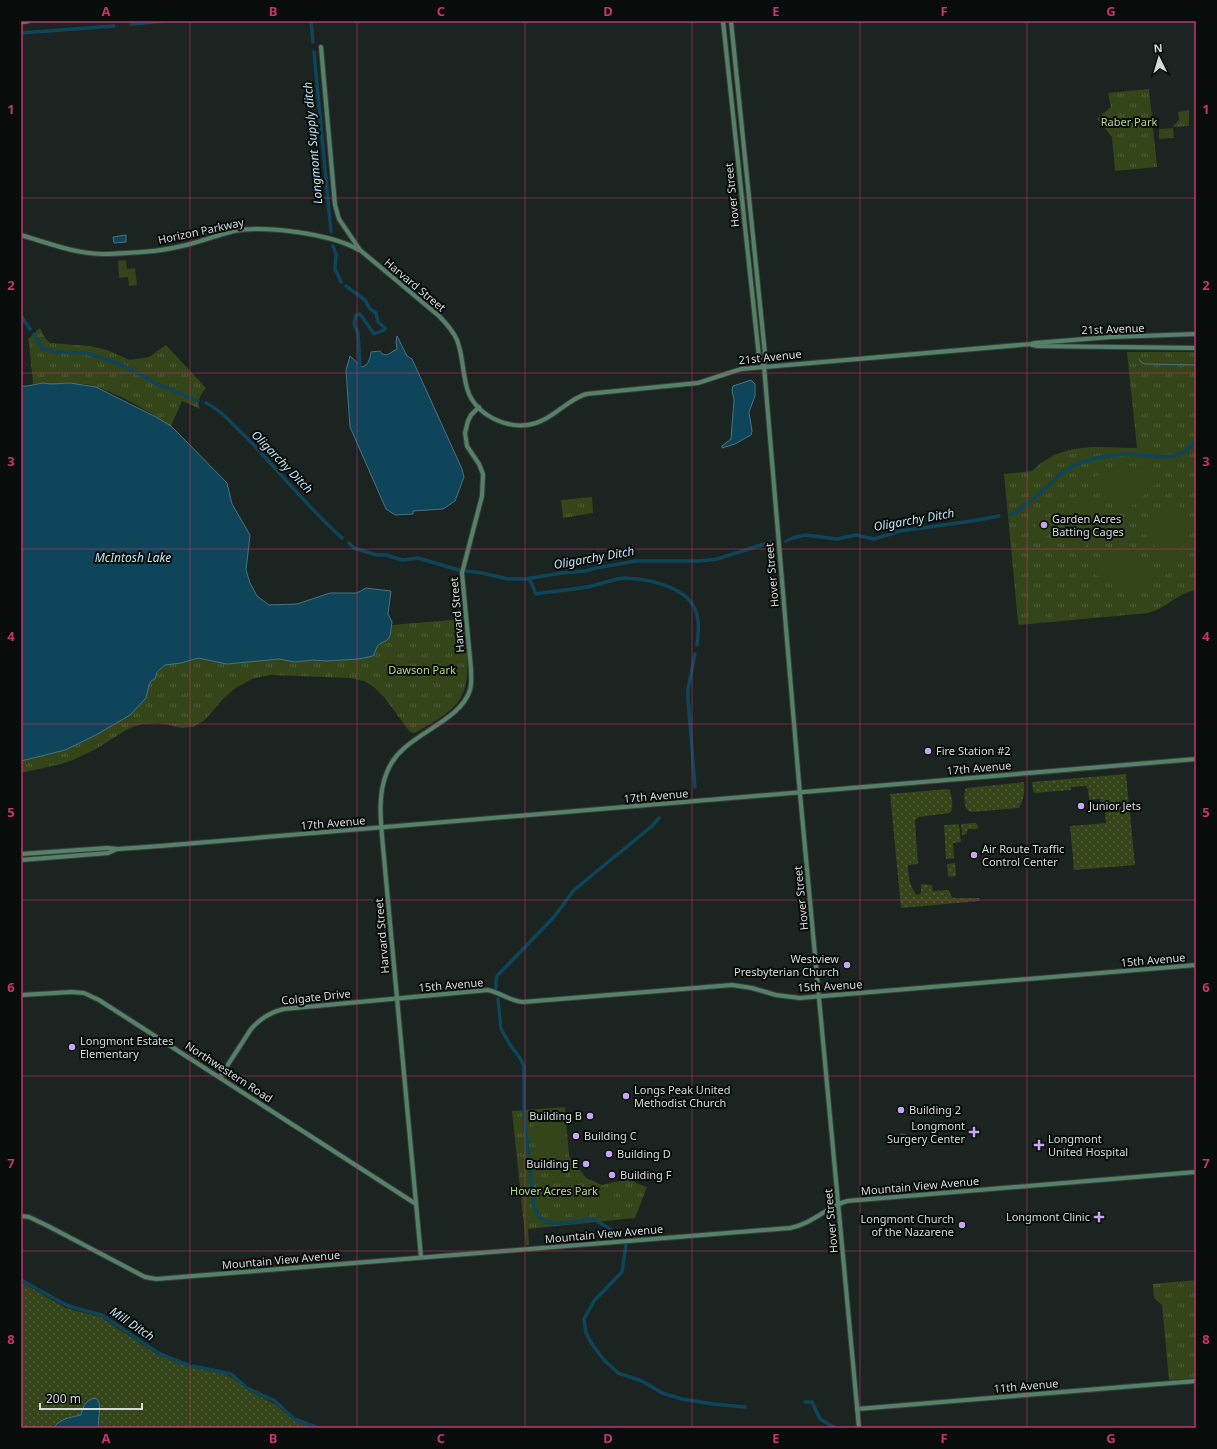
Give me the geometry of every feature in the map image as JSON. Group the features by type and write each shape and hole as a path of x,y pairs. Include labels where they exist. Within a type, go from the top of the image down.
{"main road":[{"path":"21,22 28,21"}],"street":[{"name":"Hover Street","path":"723,21 759,357 764,366"},
{"name":"Hover Street","path":"731,21 764,344 764,366 800,792 859,1428"},
{"name":"Harvard Street","path":"320,47 335,205 339,219 360,250 439,316 447,325 457,340 461,352 466,385 469,394 479,408 471,415 465,433 467,446 484,474 482,496 462,573 471,668 470,689 462,704 456,710 404,747 390,764 386,772 380,794 381,828 421,1258"},
{"name":"Horizon Parkway","path":"21,235 85,252 108,254 166,249 235,231 263,229 334,239 360,250"},
{"name":"21st Avenue","path":"479,408 499,421 517,426 527,425 545,420 570,401 586,394 698,383 733,370 764,366 1111,337 1196,334"},
{"name":"21st Avenue","path":"1031,344 1037,346 1196,348"},
{"name":"17th Avenue","path":"21,854 107,848 118,849 381,828 1196,759"},
{"name":"17th Avenue","path":"21,860 108,853 118,849"},
{"name":"15th Avenue","path":"398,998 488,990 500,993 516,1001 535,1002 732,985 752,988 776,995 800,998 1196,965"},
{"name":"Northwestern Road","path":"21,995 66,992 84,993 90,995 147,1029 416,1204"},
{"name":"Colgate Drive","path":"220,1077 251,1029 257,1022 272,1012 289,1008 398,998"},
{"name":"Mountain View Avenue","path":"21,1216 29,1217 48,1226 145,1277 153,1279 790,1228 808,1222 848,1201 1196,1172"},
{"name":"11th Avenue","path":"857,1409 1196,1381"}],"green space":[{"name":"Raber Park","path":"1149,89 1157,167 1115,171 1112,137 1097,119 1111,107 1108,93"},
{"path":"1189,110 1189,126 1173,127 1179,119 1178,112"},
{"path":"1173,128 1174,138 1159,139 1159,129"},
{"path":"126,260 127,269 135,268 137,285 129,286 128,277 119,278 118,261"},
{"path":"40,328 45,338 50,343 90,346 107,350 130,360 149,357 166,345 206,388 199,400 200,409 182,401 171,426 135,404 92,385 33,384 28,339"},
{"path":"1127,352 1196,352 1196,590 1183,594 1160,608 1148,613 1019,625 1004,474 1032,471 1054,455 1073,449 1093,447 1137,448"},
{"path":"1132,466 1145,470 1159,482 1125,512 1095,477 1113,469"},
{"path":"1081,489 1111,524 1077,554 1068,537 1066,521 1071,505"},
{"path":"592,497 593,513 563,518 561,500"},
{"path":"1175,499 1184,517 1186,533 1183,548 1171,564 1140,529"},
{"name":"Garden Acres Batting Cages","path":"1043,517 1051,518 1050,534 1045,537 1038,534 1035,520"},
{"path":"1127,542 1158,576 1144,585 1137,587 1117,586 1104,581 1093,572"},
{"name":"Dawson Park","path":"463,619 462,621 468,663 466,685 463,694 454,707 415,733 410,732 384,697 374,687 364,681 349,678 271,675 252,679 234,689 223,699 205,720 193,727 182,728 160,723 142,724 128,729 94,750 73,760 21,773 21,761 65,750 96,735 130,715 146,698 151,681 155,679 157,673 165,665 181,663 198,658 227,664 279,659 295,662 359,659 373,655 377,647 389,634 392,625"},
{"path":"452,670 453,683 447,683 446,671"},
{"path":"445,671 446,683 440,684 439,672"},
{"path":"1126,774 1135,865 1074,870 1070,826 1106,823 1105,812 1101,812 1100,799 1089,800 1088,789 1086,786 1071,787 1071,790 1035,793 1033,791 1032,782"},
{"path":"1024,782 1024,795 1019,808 971,812 968,811 966,807 964,793 965,789 967,788"},
{"path":"950,790 952,802 950,813 919,817 915,820 918,864 908,865 911,885 917,895 921,892 921,884 932,885 933,891 949,890 953,898 979,898 980,901 901,908 890,794"},
{"path":"976,823 978,827 977,829 968,829 966,835 962,835 961,824"},
{"path":"959,824 961,842 953,843 954,858 946,859 944,825"},
{"path":"955,863 956,876 950,877 948,876 947,864"},
{"name":"Hover Acres Park","path":"565,1107 569,1156 586,1178 602,1185 624,1180 629,1176 636,1183 647,1187 635,1218 528,1229 529,1245 526,1245 512,1111"},
{"path":"560,1116 566,1168 538,1171 533,1119"},
{"path":"900,1133 906,1134 905,1144 899,1143"},
{"path":"575,1170 581,1177 576,1182 570,1175"},
{"path":"603,1193 603,1195 614,1194 615,1208 587,1213 586,1194"},
{"path":"560,1200 574,1200 575,1211 561,1213"},
{"path":"1196,1280 1196,1378 1169,1380 1162,1305 1154,1298 1153,1284"},
{"path":"21,1282 66,1308 101,1317 158,1355 186,1365 230,1376 248,1390 275,1404 293,1420 313,1428 21,1428"}],"water":[{"path":"126,235 126,242 114,243 113,237"},
{"path":"397,336 407,356 412,359 462,469 464,477 455,501 443,509 413,511 413,514 395,515 386,509 350,427 346,370 350,356 362,367 368,363 371,352 380,351 382,354 387,355 397,349"},
{"path":"751,380 755,384 755,396 749,412 752,431 751,435 735,444 722,448 722,446 731,439 734,400 732,390 733,386"},
{"name":"McIntosh Lake","path":"43,383 70,383 96,387 171,426 227,483 232,504 250,535 246,570 250,583 257,596 269,605 297,604 330,593 357,593 366,588 391,591 388,614 392,622 390,636 387,640 378,645 373,656 359,659 295,662 279,659 227,664 198,658 181,663 165,665 157,672 155,679 151,681 146,698 130,715 96,735 65,750 21,761 21,386"},
{"path":"95,1398 98,1400 100,1407 99,1428 54,1428 62,1420 81,1415 87,1402"}],"waterway":[{"name":"Longmont Supply ditch","path":"131,24 166,21"},
{"name":"Longmont Supply ditch","path":"311,21 313,42"},
{"name":"Longmont Supply ditch","path":"21,33 114,26"},
{"name":"Longmont Supply ditch","path":"314,52 331,232"},
{"name":"Longmont Supply ditch","path":"333,246 336,254 335,269 341,282"},
{"name":"Longmont Supply ditch","path":"346,286 365,300 370,309 376,313 378,322 385,328 384,330 374,334 360,314 356,315 354,324 358,333 360,366"},
{"name":"Oligarchy Ditch","path":"21,316 30,329"},
{"name":"Oligarchy Ditch","path":"34,334 42,348 54,352 87,353 124,366 157,384 198,401"},
{"name":"Oligarchy Ditch","path":"1139,359 1145,364 1196,365"},
{"name":"Oligarchy Ditch","path":"206,403 221,413 243,434 316,513 342,538"},
{"name":"Oligarchy Ditch","path":"1010,515 1031,501 1062,473 1077,464 1096,458 1116,455 1131,454 1162,457 1174,456 1185,452 1196,441"},
{"name":"Oligarchy Ditch","path":"786,541 805,535 837,539 856,535 874,539 900,531 999,516"},
{"name":"Oligarchy Ditch","path":"466,571 508,579 526,579 561,573 586,571 636,561 700,561 717,559 771,542"},
{"name":"Oligarchy Ditch","path":"349,543 354,548 376,555 386,555 402,560 418,558 459,570"},
{"name":"Longmont Supply ditch","path":"529,578 536,594 587,587 616,579 626,578 646,580 668,586 678,591 693,605 698,622 697,645"},
{"name":"Longmont Supply ditch","path":"695,654 688,689 695,787"},
{"name":"Longmont Supply ditch","path":"496,988 497,976 554,917 574,890 652,826 659,818"},
{"name":"Longmont Supply ditch","path":"498,999 501,1029 524,1066 524,1115 534,1206 537,1214 542,1220 552,1223 594,1219 619,1235"},
{"name":"Longmont Supply ditch","path":"626,1245 622,1272 594,1301 584,1319 586,1333 592,1344 604,1360 618,1373 642,1381 662,1393 682,1399 745,1407"},
{"name":"Mill Ditch","path":"21,1280 68,1306 102,1315 160,1354 188,1365"},
{"name":"Mill Ditch","path":"193,1366 231,1374 247,1388 275,1401 294,1419 318,1428"},
{"name":"Longmont Supply ditch","path":"805,1402 812,1402 820,1419 835,1428"}],"place":[{"name":"Garden Acres Batting Cages","path":"1044,525"},
{"name":"Fire Station #2","path":"928,751"},
{"name":"Junior Jets","path":"1081,806"},
{"name":"Air Route Traffic Control Center","path":"974,855"},
{"name":"Westview Presbyterian Church","path":"847,965"},
{"name":"Longmont Estates Elementary","path":"72,1047"},
{"name":"Longs Peak United Methodist Church","path":"626,1096"},
{"name":"Building 2","path":"901,1110"},
{"name":"Building B","path":"590,1116"},
{"name":"Longmont Surgery Center","path":"974,1132"},
{"name":"Building C","path":"576,1136"},
{"name":"Longmont United Hospital","path":"1039,1145"},
{"name":"Building D","path":"609,1154"},
{"name":"Building E","path":"586,1164"},
{"name":"Building F","path":"612,1175"},
{"name":"Longmont Clinic","path":"1099,1217"},
{"name":"Longmont Church of the Nazarene","path":"962,1225"}]}
